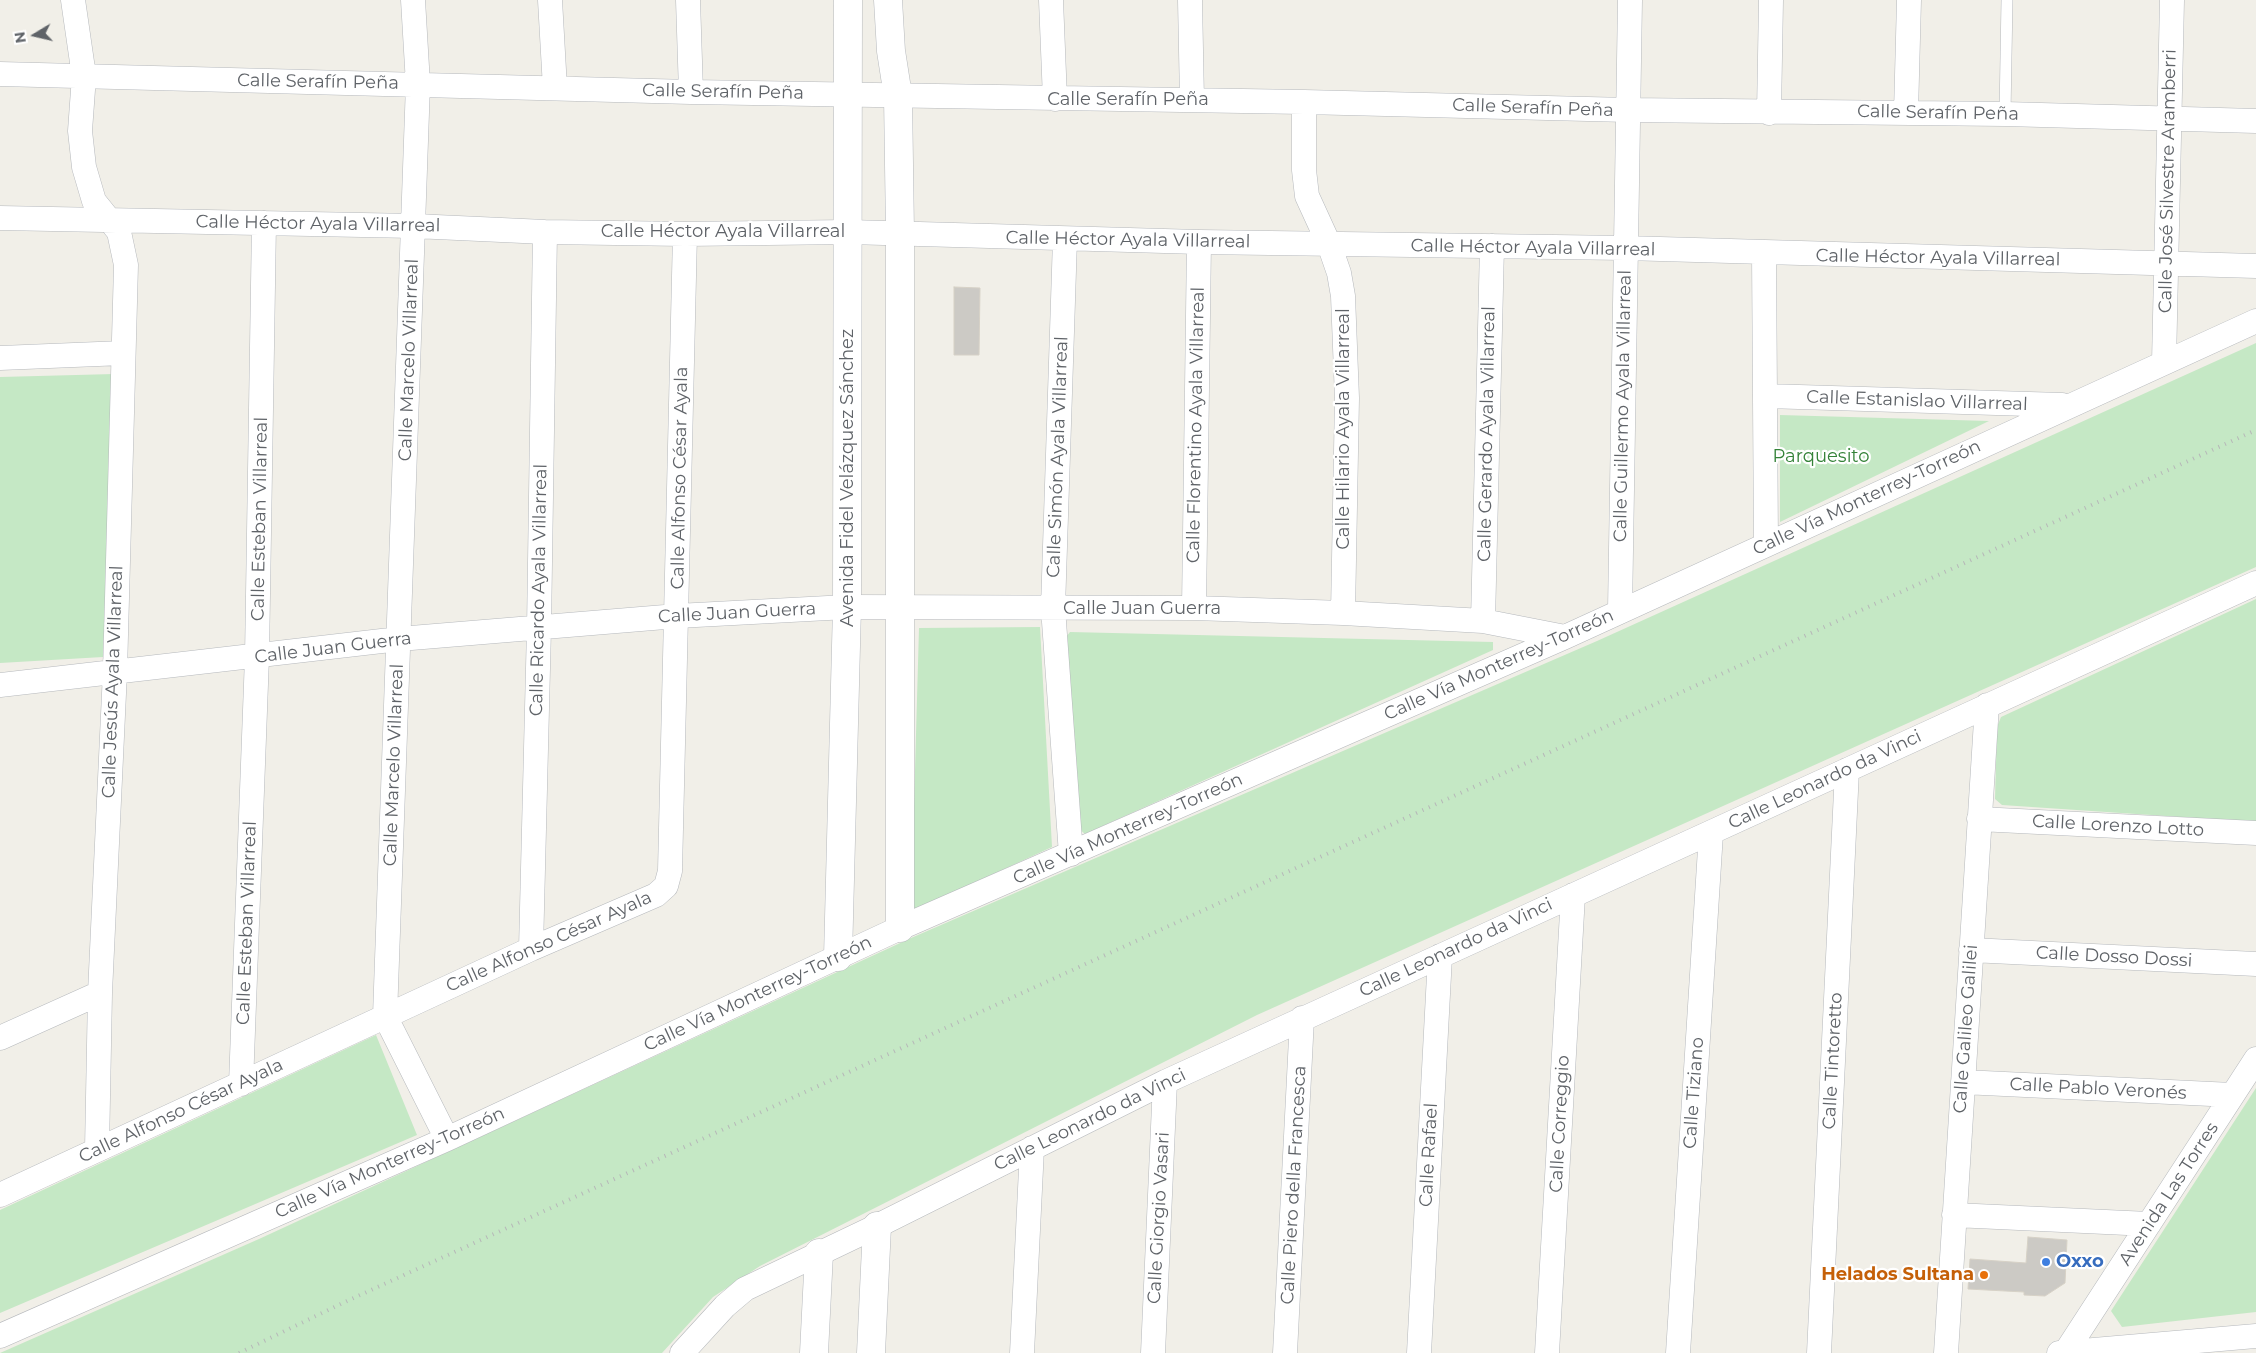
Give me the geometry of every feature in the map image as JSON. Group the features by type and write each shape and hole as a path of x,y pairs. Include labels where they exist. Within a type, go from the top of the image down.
{"street":[{"name":"Calle Jesús Ayala Villarreal","path":"73,0 84,76 80,131 84,167 94,201 120,232 126,265 115,672 100,993 97,1149"},
{"name":"Calle Marcelo Villarreal","path":"413,0 418,84 385,1016 447,1139"},
{"path":"550,0 555,88"},
{"path":"688,0 691,92"},
{"name":"Avenida Fidel Velázquez Sánchez","path":"838,956 847,606 848,95 850,60 848,0"},
{"path":"888,0 891,51 898,96 900,233 898,606 900,928"},
{"path":"1051,0 1055,99"},
{"path":"1190,0 1192,100"},
{"name":"Calle Guillermo Ayala Villarreal","path":"1620,611 1630,0"},
{"path":"1769,113 1771,0"},
{"path":"1906,112 1909,0"},
{"name":"Calle José Silvestre Aramberri","path":"2164,363 2172,0"},
{"name":"Calle Serafín Peña","path":"0,74 691,92 1304,102 1769,113 1906,112 2256,121"},
{"name":"Calle Hilario Ayala Villarreal","path":"1304,102 1304,170 1307,196 1312,211 1329,244 1339,273 1343,296 1348,398 1342,613"},
{"name":"Calle Héctor Ayala Villarreal","path":"0,218 414,226 545,232 685,234 849,232 1199,242 1626,248 2256,266"},
{"name":"Calle Esteban Villarreal","path":"241,1084 257,657 264,223"},
{"name":"Calle Ricardo Ayala Villarreal","path":"531,949 540,628 545,232"},
{"name":"Calle Alfonso César Ayala","path":"0,1195 531,949 656,895 666,886 670,872 685,234"},
{"name":"Calle Simón Ayala Villarreal","path":"1065,239 1053,608 1070,854"},
{"name":"Calle Florentino Ayala Villarreal","path":"1194,608 1199,242"},
{"name":"Calle Gerardo Ayala Villarreal","path":"1483,621 1492,246"},
{"path":"1764,253 1766,545"},
{"name":"Calle Vía Monterrey-Torreón","path":"0,1336 447,1139 900,928 1565,637 2256,321"},
{"path":"0,358 123,353"},
{"name":"Calle Estanislao Villarreal","path":"1766,396 2068,406"},
{"name":"Calle Leonardo da Vinci","path":"682,1353 725,1306 745,1289 877,1226 1165,1082 2256,583"},
{"name":"Calle Juan Guerra","path":"0,685 257,657 399,639 677,616 847,606 1194,608 1342,613 1483,621 1565,637"},
{"name":"Calle Galileo Galilei","path":"1946,1353 1986,705"},
{"name":"Calle Tintoretto","path":"1819,1353 1847,770"},
{"name":"Calle Lorenzo Lotto","path":"1979,820 2256,834"},
{"name":"Calle Tiziano","path":"1678,1353 1711,833"},
{"name":"Calle Correggio","path":"1547,1353 1573,895"},
{"name":"Calle Dosso Dossi","path":"1971,950 2256,964"},
{"name":"Calle Rafael","path":"1419,1353 1440,956"},
{"path":"0,1038 100,993"},
{"name":"Calle Piero della Francesca","path":"1285,1353 1302,1018"},
{"name":"Avenida Las Torres","path":"2063,1353 2256,1059"},
{"name":"Calle Giorgio Vasari","path":"1153,1353 1165,1082"},
{"name":"Calle Pablo Veronés","path":"1963,1082 2232,1096"},
{"path":"1022,1353 1032,1148"},
{"path":"1954,1215 2149,1224"},
{"path":"871,1353 877,1226"},
{"path":"814,1353 819,1253"},
{"path":"2063,1353 2256,1336"}],"lane":[{"path":"2005,114 2007,0"}],"green space":[{"path":"2256,343 2256,567 1257,1015 760,1266 713,1297 662,1353 0,1353 259,1239 911,938 1597,641"},
{"path":"114,374 103,657 0,663 0,377"},
{"name":"Parquesito","path":"1780,415 1989,421 1780,522"},
{"path":"2256,599 2256,822 2002,805 1995,799 1997,727 2001,717"},
{"path":"1040,627 1052,847 911,912 919,628"},
{"path":"1070,632 1493,642 1493,650 1085,834 1078,828 1066,637"},
{"path":"376,1035 417,1135 0,1313 0,1210"},
{"path":"2256,1088 2256,1312 2122,1327 2111,1311"}],"building":[{"path":"954,287 980,288 979,355 954,355"},
{"path":"2028,1237 2067,1240 2065,1283 2045,1296 2024,1295 2024,1292 1968,1289 1970,1259 2026,1263"}],"railway":[{"path":"239,1353 347,1301 2256,430"}],"place":[{"name":"Oxxo","path":"2046,1262"},
{"name":"Helados Sultana","path":"1984,1275"}]}
